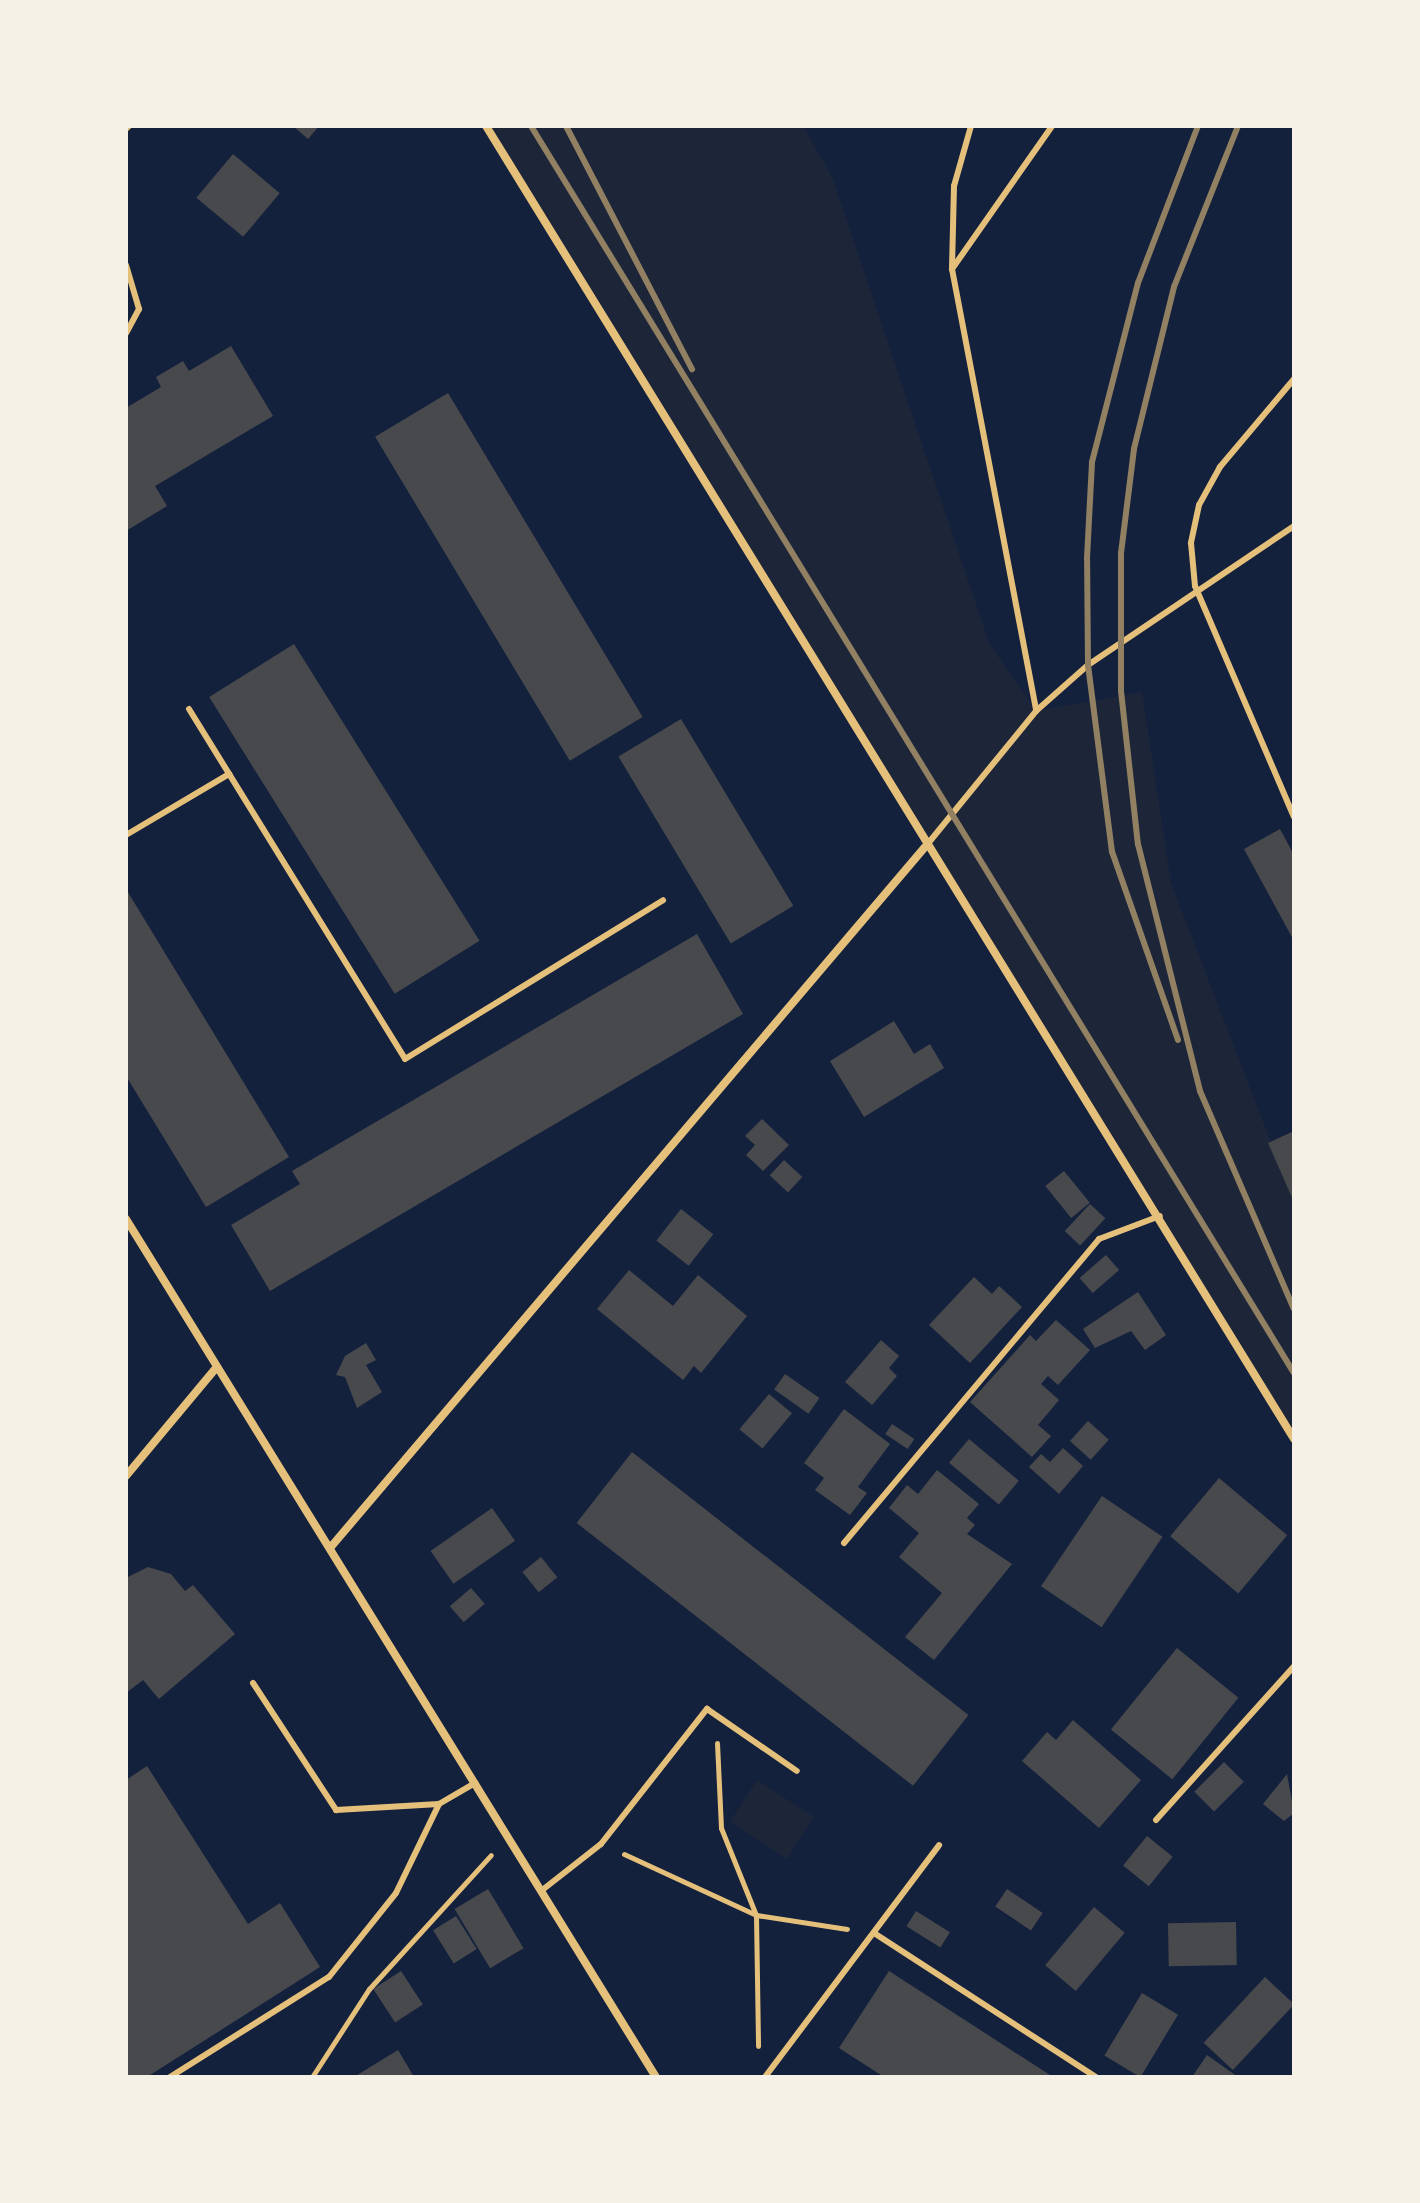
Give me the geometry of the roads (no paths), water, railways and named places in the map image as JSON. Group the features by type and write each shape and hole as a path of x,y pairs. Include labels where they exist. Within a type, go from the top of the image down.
{"street":[{"path":"486,126 925,847 1160,1216 1294,1439"},
{"path":"330,1548 925,847"},
{"path":"126,1219 656,2077"},
{"path":"126,1476 216,1368"}],"lane":[{"path":"971,126 954,186 952,269 1036,711"},
{"path":"952,269 1052,126"},
{"path":"126,265 139,309 126,333"},
{"path":"1294,379 1220,467 1199,505 1195,586 1294,817"},
{"path":"925,847 1036,711 1195,586 1294,526"},
{"path":"189,709 405,1059 663,900"},
{"path":"126,835 229,774"},
{"path":"844,1543 1099,1239 1160,1216"},
{"path":"1156,1820 1294,1666"},
{"path":"253,1683 336,1810 439,1804 475,1783"},
{"path":"541,1891 601,1844 707,1709 797,1771"},
{"path":"170,2077 329,1977 396,1893 439,1804"},
{"path":"765,2077 939,1845"},
{"path":"874,1933 1096,2077"}],"railway":[{"path":"531,126 1294,1373"},
{"path":"566,126 692,369"},
{"path":"1178,1040 1112,852 1088,665 1087,558 1092,462 1138,283 1198,126"},
{"path":"1238,126 1174,287 1134,449 1121,553 1121,691 1138,844 1200,1091 1294,1309"}]}
